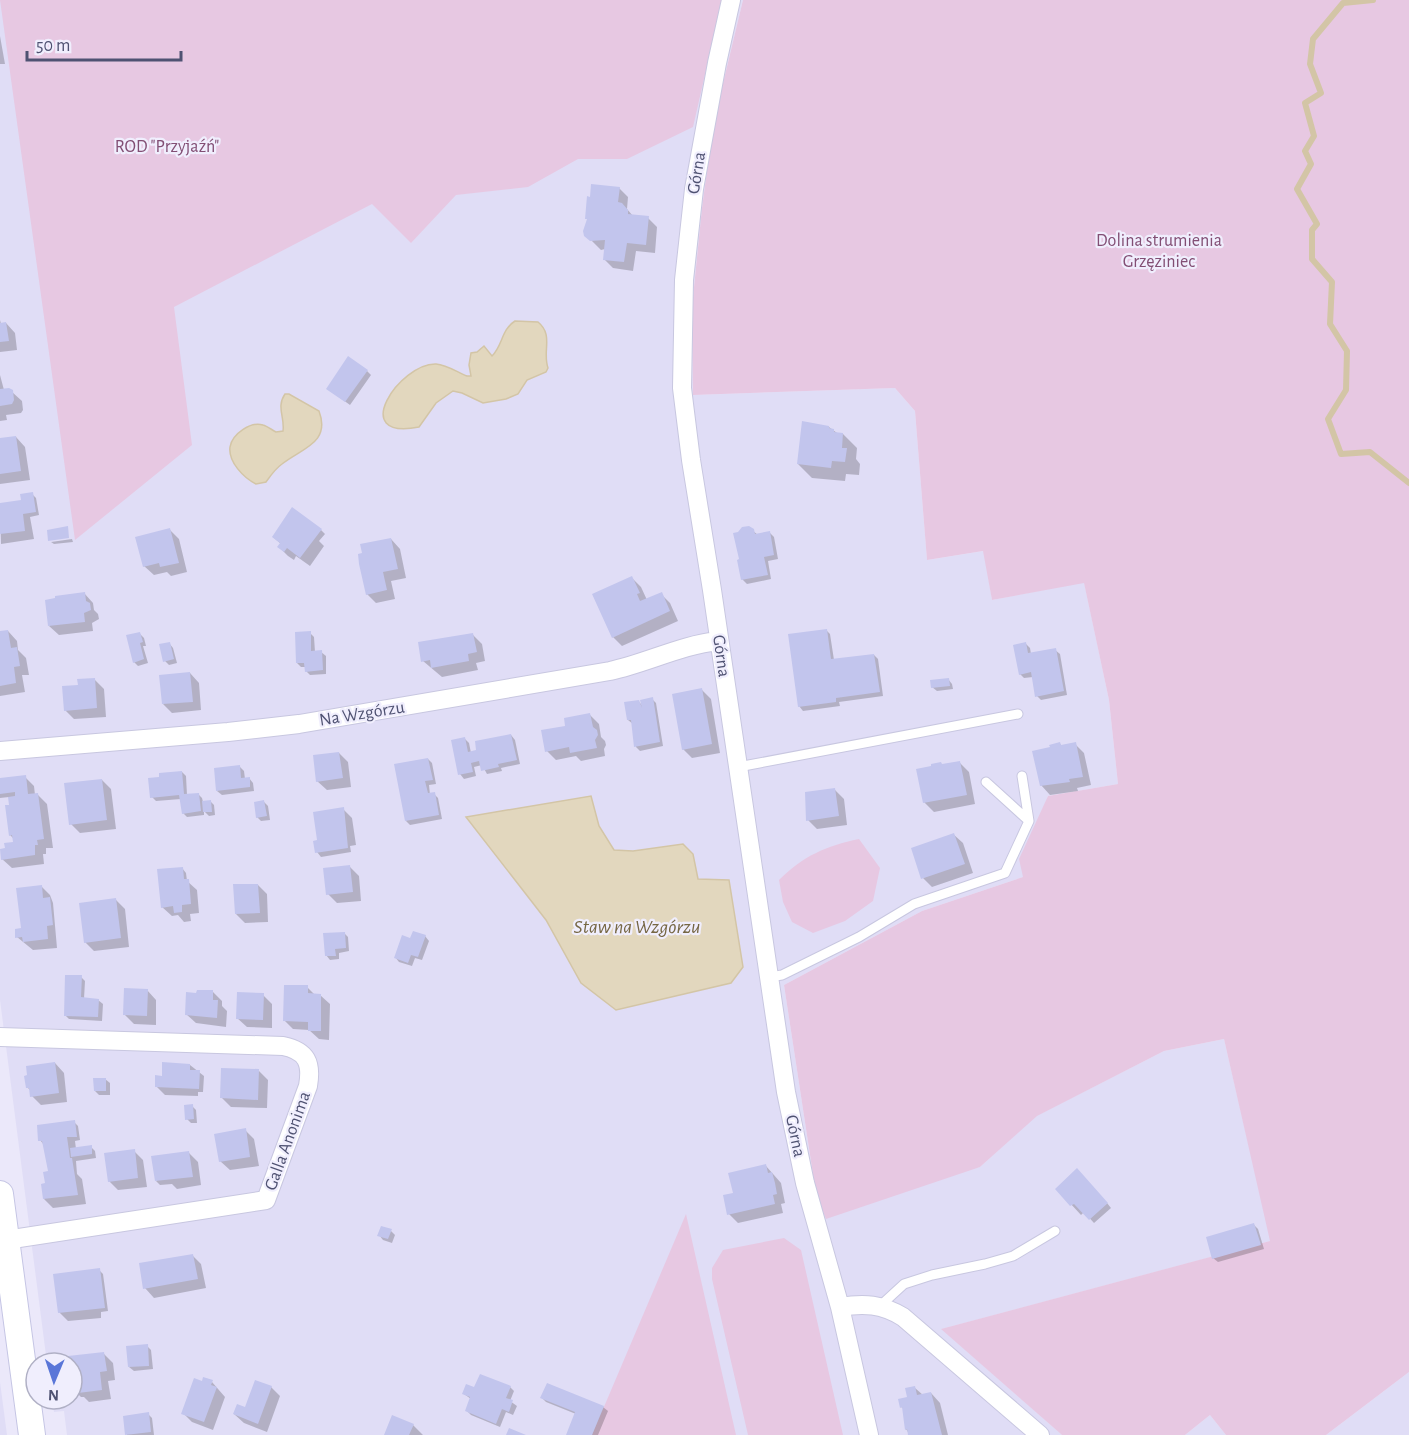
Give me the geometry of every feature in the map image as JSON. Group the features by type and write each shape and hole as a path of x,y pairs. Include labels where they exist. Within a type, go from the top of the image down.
{"street":[{"name":"Górna","path":"731,0 694,189 684,280 681,358 685,418 778,1045 796,1143 817,1230 840,1307 869,1435"},
{"name":"Na Wzgórzu","path":"0,751 299,724 631,667 693,646 718,641"},
{"name":"Galla Anonima","path":"0,1037 283,1046 295,1048 302,1053 308,1062 310,1075 266,1200 6,1240"},
{"path":"0,1194 32,1435"},
{"path":"840,1307 868,1304 880,1306 903,1317 1040,1435"}],"lane":[{"path":"738,767 1018,714"},
{"path":"769,977 782,975 859,937 914,904 1005,873 1029,821 1022,776"},
{"path":"986,782 1029,821"},
{"path":"880,1306 904,1284 1013,1256 1055,1230"}],"shaded area":[{"path":"0,0 743,0 713,125 702,208 692,307 693,395 895,388 915,411 927,560 984,551 992,600 1084,582 1109,700 1118,784 1048,796 1023,877 922,911 784,985 816,1194 980,1167 1036,1116 1164,1051 1224,1039 1271,1241 942,1329 1062,1435 67,1435 64,1411 84,1411 84,1351 45,1351 0,1000"},
{"path":"1409,1372 1409,1435 1326,1435"},
{"path":"0,1382 7,1435 0,1435"},
{"path":"1210,1415 1226,1435 1185,1435"}],"green space":[{"name":"ROD \"Przyjaźń\"","path":"0,0 722,0 693,127 627,159 578,159 528,187 456,195 411,243 372,204 174,307 192,445 75,540"},
{"name":"Dolina strumienia Grzęziniec","path":"743,0 1409,0 1409,1372 1326,1435 1226,1435 1210,1415 1185,1435 1062,1435 941,1329 1270,1241 1224,1039 1164,1051 1037,1116 980,1167 826,1219 816,1194 784,985 922,911 1023,877 1019,859 1048,796 1118,784 1109,700 1084,583 992,600 983,551 927,560 915,411 895,388 693,395 692,307 702,208 713,125"},
{"path":"859,839 880,868 873,901 845,921 813,933 792,922 783,902 779,880 806,858 836,845"},
{"path":"686,1214 736,1435 592,1435"},
{"path":"784,1238 801,1250 843,1435 748,1435 712,1279 712,1268 723,1250"}],"water":[{"path":"515,321 538,322 543,327 547,338 548,368 546,372 527,380 518,394 506,399 483,403 453,391 436,403 419,427 398,428 386,423 383,413 387,400 408,375 422,367 436,364 471,376 469,365 471,353 477,352 484,346 492,356 507,329"},
{"path":"285,394 319,411 322,422 321,431 312,444 280,466 266,482 256,484 242,474 234,464 230,447 238,433 253,425 263,425 276,432 283,431 281,403"},
{"name":"Staw na Wzgórzu","path":"591,796 599,826 614,850 633,851 683,844 693,854 698,879 729,880 743,967 731,983 616,1010 581,983 546,920 466,817"}],"building":[{"path":"591,184 620,187 618,202 628,210 628,214 649,216 646,245 627,243 624,262 603,260 605,240 590,241 584,236 587,196 590,197"},
{"path":"6,322 9,341 0,342 0,323"},
{"path":"348,356 368,370 345,402 326,389"},
{"path":"0,389 13,390 12,404 0,406"},
{"path":"802,421 829,426 834,429 834,432 843,433 842,448 847,448 845,462 832,461 831,468 797,464"},
{"path":"16,436 21,471 0,474 0,438"},
{"path":"33,492 36,512 23,514 25,531 0,534 0,503 21,500 20,494"},
{"path":"292,507 322,529 300,558 287,548 284,552 277,547 280,543 272,537"},
{"path":"68,526 69,538 48,541 47,530"},
{"path":"749,526 754,529 755,534 770,531 774,555 764,557 768,575 741,580 733,533 738,532 742,527"},
{"path":"170,528 179,563 160,567 159,563 143,567 135,537"},
{"path":"391,538 398,569 383,572 387,590 366,595 359,564 358,554 362,553 360,544"},
{"path":"632,576 640,593 637,594 640,601 662,592 670,611 612,638 592,594"},
{"path":"85,592 86,601 90,603 91,610 84,613 85,622 48,626 45,600 55,598 55,596"},
{"path":"827,629 831,659 874,654 880,692 836,698 836,702 798,707 788,634"},
{"path":"8,630 11,648 17,647 20,666 14,667 16,683 0,686 0,631"},
{"path":"311,631 311,651 322,650 323,670 305,672 304,663 296,663 295,632"},
{"path":"140,632 144,659 133,663 126,635"},
{"path":"473,633 477,652 468,654 469,661 431,668 430,660 421,662 418,642"},
{"path":"170,642 174,659 163,662 159,644"},
{"path":"1026,642 1028,653 1056,648 1064,691 1035,697 1031,672 1019,675 1013,645"},
{"path":"190,672 193,702 162,704 159,675"},
{"path":"95,678 97,708 64,711 62,686 78,685 77,679"},
{"path":"949,678 950,686 931,688 930,680"},
{"path":"702,688 712,744 682,750 672,694"},
{"path":"653,697 660,742 634,747 631,720 627,720 624,702 639,700 642,708 640,700"},
{"path":"590,713 593,727 597,730 598,735 595,740 597,748 570,753 569,747 545,752 541,730 565,726 564,718"},
{"path":"511,734 517,760 481,771 479,761 471,763 473,772 458,775 451,740 465,737 468,752 476,750 475,741"},
{"path":"1060,742 1061,745 1076,742 1083,777 1069,779 1070,782 1040,786 1032,751"},
{"path":"339,752 343,778 316,782 313,755"},
{"path":"428,758 433,780 425,781 428,793 435,792 439,815 405,821 394,764"},
{"path":"960,761 967,795 923,803 916,769 941,762 942,764"},
{"path":"240,765 241,778 250,777 250,787 216,791 214,768"},
{"path":"182,771 184,794 199,793 201,811 182,814 179,795 150,798 148,778 159,777 159,773"},
{"path":"26,775 28,794 38,793 44,839 37,840 35,855 1,860 0,849 5,848 4,843 13,842 12,835 9,836 5,805 9,805 8,797 15,796 15,792 0,794 0,778"},
{"path":"102,779 107,820 69,825 64,783"},
{"path":"835,788 839,816 806,821 805,792"},
{"path":"211,800 212,812 203,812 202,801"},
{"path":"264,800 267,816 256,818 254,802"},
{"path":"344,807 348,848 315,853 313,841 317,840 313,812"},
{"path":"954,833 965,864 921,879 911,848"},
{"path":"350,865 353,892 326,895 323,868"},
{"path":"183,867 184,879 189,879 191,904 182,905 182,912 174,913 173,906 161,908 157,869"},
{"path":"233,884 258,884 260,913 235,914"},
{"path":"42,885 43,898 50,897 53,925 47,926 48,939 23,942 22,937 15,938 15,929 21,928 16,888"},
{"path":"116,898 121,938 84,943 79,903"},
{"path":"413,931 426,935 418,957 411,955 408,963 394,958 402,935 410,938"},
{"path":"345,932 346,948 335,949 336,956 325,956 323,933"},
{"path":"65,975 82,975 81,997 99,999 98,1017 64,1016"},
{"path":"284,985 308,985 308,993 321,994 321,1031 308,1031 308,1022 283,1021"},
{"path":"124,988 148,989 147,1016 123,1015"},
{"path":"197,990 213,990 213,1000 218,1000 217,1018 185,1015 186,992 196,993"},
{"path":"237,992 264,993 263,1020 236,1019"},
{"path":"55,1062 59,1093 30,1097 24,1076 27,1075 26,1066"},
{"path":"162,1062 190,1064 190,1070 200,1070 199,1089 155,1087 155,1075 162,1076"},
{"path":"221,1068 259,1069 258,1100 220,1098"},
{"path":"93,1078 106,1078 106,1091 94,1091"},
{"path":"193,1104 194,1119 185,1120 184,1105"},
{"path":"75,1120 77,1137 67,1137 70,1158 72,1158 78,1195 43,1199 41,1184 45,1183 43,1172 48,1171 42,1141 38,1141 37,1125"},
{"path":"246,1128 250,1157 219,1162 214,1134"},
{"path":"92,1145 92,1154 71,1157 70,1148"},
{"path":"135,1149 138,1178 108,1182 104,1153"},
{"path":"189,1151 193,1177 155,1181 151,1156"},
{"path":"766,1164 768,1173 772,1172 775,1183 777,1194 773,1195 775,1204 727,1215 723,1195 733,1193 728,1173"},
{"path":"1077,1168 1108,1203 1089,1220 1074,1204 1070,1206 1055,1189"},
{"path":"1254,1223 1261,1245 1212,1259 1206,1237"},
{"path":"381,1226 392,1229 388,1239 377,1236"},
{"path":"193,1254 198,1279 143,1289 139,1263"},
{"path":"100,1268 105,1308 58,1313 53,1274"},
{"path":"148,1344 149,1366 128,1367 126,1346"},
{"path":"104,1352 107,1371 100,1372 102,1390 84,1392 84,1354"},
{"path":"480,1374 511,1386 506,1398 513,1400 509,1412 502,1409 496,1424 465,1411 470,1397 462,1394 466,1384 474,1387"},
{"path":"203,1377 213,1380 211,1385 217,1387 204,1422 181,1414 194,1378 202,1381"},
{"path":"255,1380 272,1386 258,1424 233,1414 237,1404 245,1407"},
{"path":"547,1383 604,1406 592,1435 566,1435 575,1412 540,1398"},
{"path":"915,1386 917,1395 931,1392 942,1435 908,1435 907,1429 905,1430 902,1407 900,1408 898,1399 907,1397 905,1388"},
{"path":"149,1412 151,1432 125,1435 123,1416"},
{"path":"392,1415 414,1424 409,1435 384,1435"},
{"path":"509,1428 526,1435 506,1435"}],"waterway":[{"path":"1373,0 1343,3 1313,39 1310,64 1321,93 1305,103 1314,136 1305,151 1311,164 1297,189 1317,224 1312,230 1312,259 1332,282 1330,324 1347,351 1346,390 1328,419 1341,454 1370,452 1409,483"}]}
